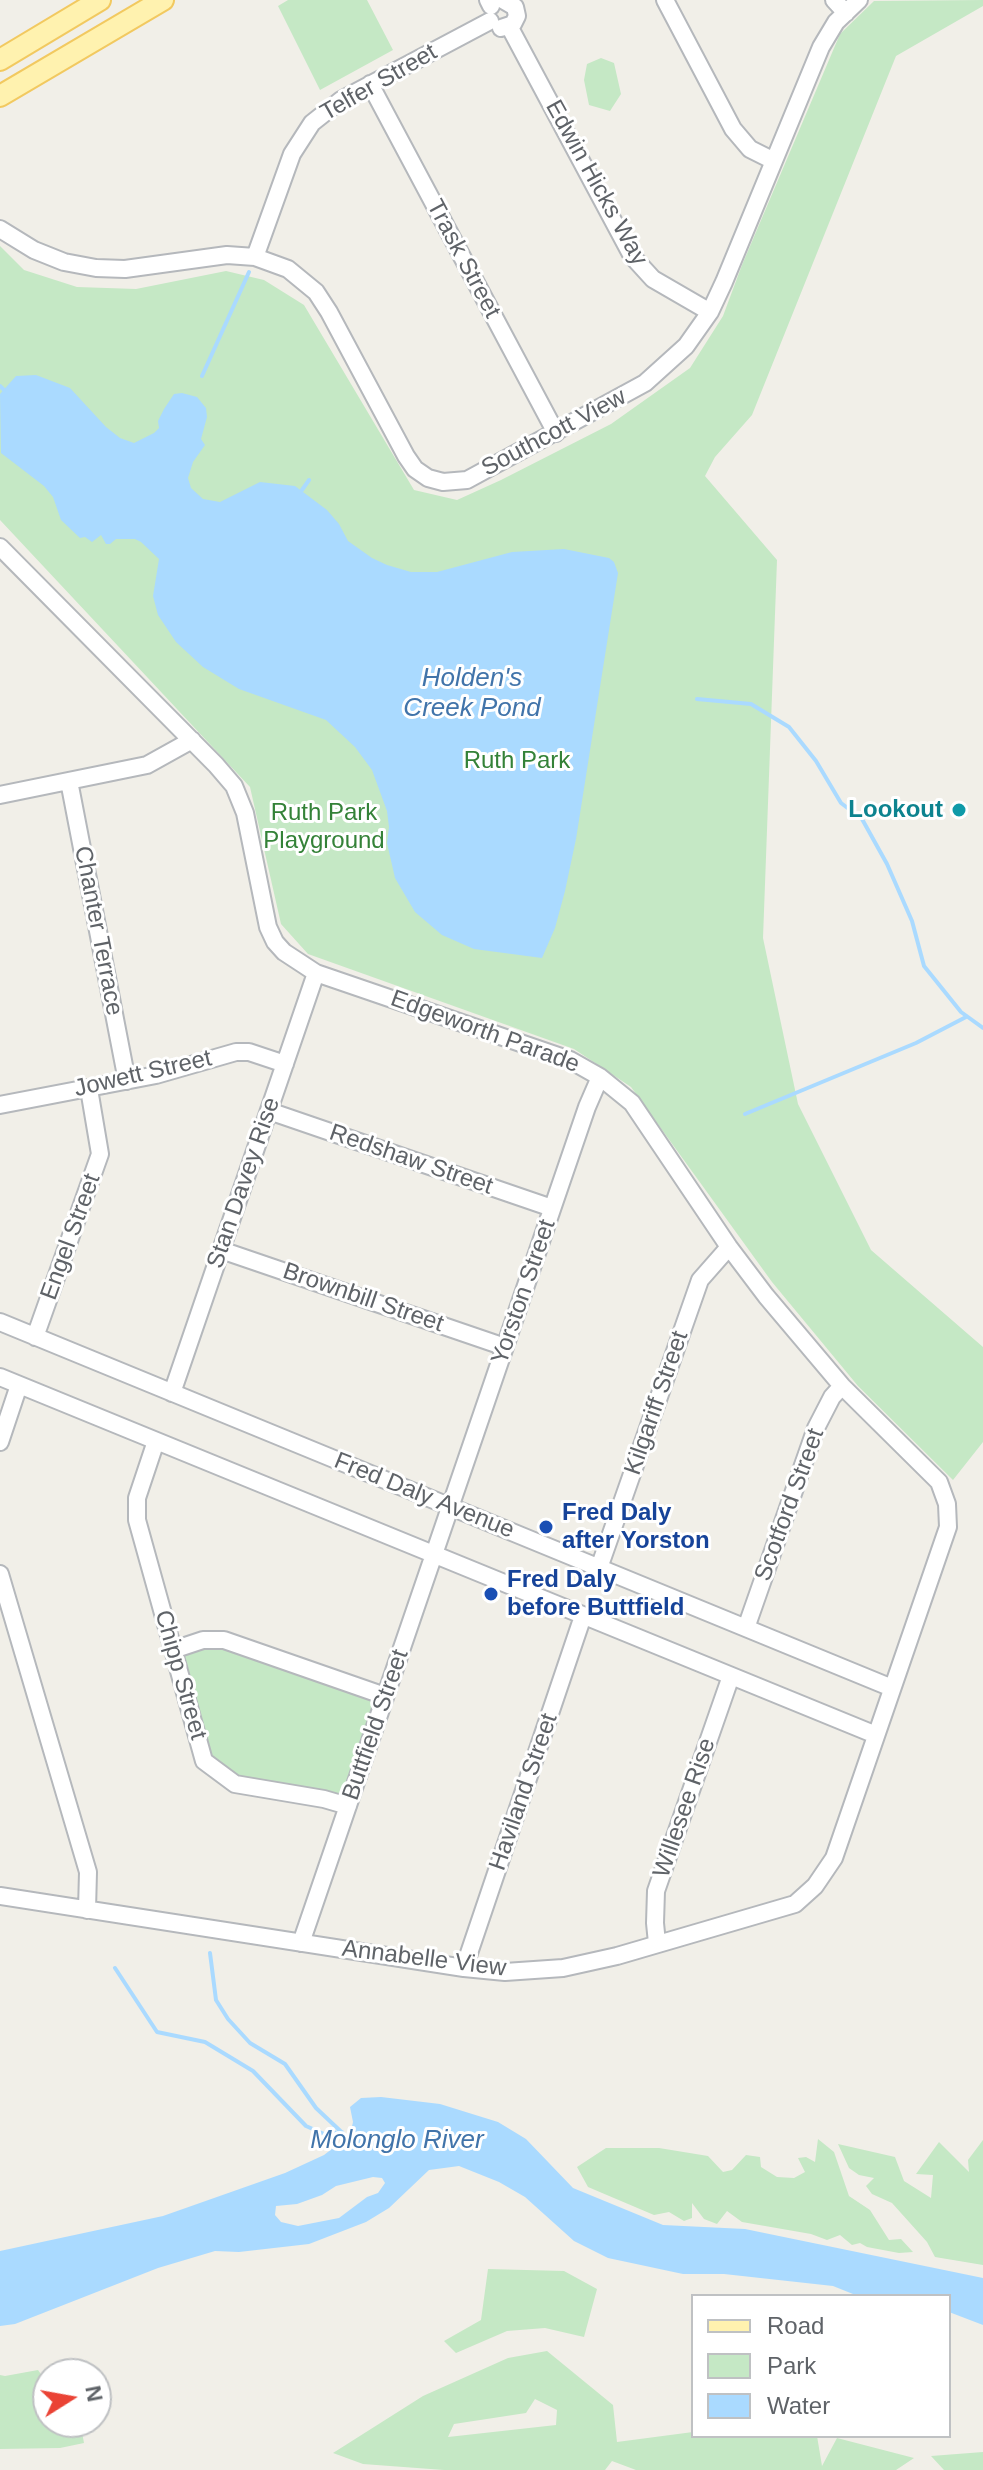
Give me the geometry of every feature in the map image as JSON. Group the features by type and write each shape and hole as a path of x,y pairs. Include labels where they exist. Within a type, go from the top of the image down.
{"main road":[{"path":"0,60 100,0"},
{"path":"0,96 163,0"}],"street":[{"path":"665,0 733,129 750,149 774,161"},
{"path":"834,0 846,13"},
{"name":"Southcott View","path":"0,229 34,250 64,262 96,268 125,269 227,255 255,257 288,269 316,292 329,312 415,469 428,478 443,482 467,480 645,383 686,346 710,312 821,47 836,22 859,0"},
{"name":"Edwin Hicks Way","path":"503,5 501,28 509,26 632,256 653,279 710,312"},
{"name":"Telfer Street","path":"255,257 297,143 320,114 503,5"},
{"name":"Trask Street","path":"370,84 556,433"},
{"name":"Edgeworth Parade","path":"0,547 234,786 241,800 264,909 275,942 293,960 316,973 570,1060 600,1077 632,1103 729,1247 766,1296 842,1386 939,1482 947,1504 948,1527 892,1688"},
{"path":"0,795 147,765 192,740"},
{"name":"Chanter Terrace","path":"69,781 127,1081"},
{"name":"Stan Davey Rise","path":"172,1393 316,973"},
{"name":"Jowett Street","path":"0,1105 127,1081 236,1052 249,1052 285,1064"},
{"name":"Yorston Street","path":"450,1507 590,1098 600,1077"},
{"name":"Engel Street","path":"35,1337 100,1154 89,1089"},
{"name":"Redshaw Street","path":"269,1111 552,1208"},
{"name":"Kilgariff Street","path":"599,1568 700,1280 729,1247"},
{"name":"Brownbill Street","path":"221,1250 505,1347"},
{"name":"Fred Daly Avenue","path":"0,1322 892,1688"},
{"name":"Fred Daly Avenue","path":"0,1377 876,1735"},
{"path":"0,1442 19,1385"},
{"name":"Scotford Street","path":"746,1628 816,1428 832,1397 842,1386"},
{"name":"Chipp Street","path":"156,1441 137,1498 137,1520 204,1761 235,1784 348,1806"},
{"name":"Buttfield Street","path":"301,1943 450,1507"},
{"path":"0,1574 88,1872 87,1910"},
{"name":"Haviland Street","path":"464,1968 583,1616"},
{"path":"173,1650 203,1640 224,1640 385,1696"},
{"name":"Willesee Rise","path":"657,1943 656,1891 731,1676"},
{"name":"Annabelle View","path":"0,1896 505,1972 563,1968 617,1956 795,1904 815,1886 834,1858 892,1688"}],"green space":[{"path":"288,0 367,0 393,50 320,90 278,6"},
{"name":"Ruth Park","path":"983,0 983,6 896,56 752,415 715,457 705,476 777,560 763,938 798,1104 871,1250 983,1347 983,1442 953,1480 858,1386 772,1282 631,1087 574,1049 308,954 281,924 250,787 0,520 0,246 24,270 77,287 136,289 226,271 264,280 304,305 414,490 457,500 611,424 690,368 723,316 840,34 874,1"},
{"path":"601,58 614,63 621,94 610,111 589,105 584,80 587,64"},
{"path":"203,1640 385,1696 348,1806 235,1784 204,1761 173,1650"},
{"path":"818,2139 834,2152 849,2196 870,2210 889,2240 901,2239 913,2252 899,2253 860,2243 852,2245 840,2235 827,2240 811,2234 742,2222 727,2211 717,2224 704,2219 692,2203 692,2218 684,2221 669,2212 654,2215 588,2187 577,2167 606,2148 659,2148 708,2156 723,2172 732,2170 746,2155 760,2157 761,2167 777,2177 794,2178 805,2172 798,2158 806,2157 815,2162"},
{"path":"983,2140 983,2265 935,2257 927,2242 892,2203 872,2194 866,2186 874,2178 859,2175 849,2168 838,2144 895,2157 904,2181 931,2198 933,2175 916,2174 939,2142 969,2172 968,2160"},
{"path":"488,2269 564,2271 597,2289 584,2337 545,2328 507,2331 456,2353 444,2341 481,2320"},
{"path":"547,2351 613,2405 617,2442 691,2432 691,2438 817,2438 822,2466 837,2438 914,2458 896,2470 636,2470 612,2461 605,2470 444,2470 363,2464 333,2453 423,2396 508,2358","holes":["535,2399 557,2410 556,2425 448,2437 454,2424 526,2413"]},
{"path":"32,2371 32,2438 83,2438 84,2443 60,2448 0,2449 0,2375"},
{"path":"983,2452 983,2470 944,2470 931,2456"}],"water":[{"name":"Holden's Creek Pond","path":"36,375 70,388 106,427 120,438 134,443 159,428 158,421 174,394 197,397 206,408 207,417 201,439 205,445 193,462 188,478 191,488 203,499 220,502 260,482 295,486 327,510 348,541 387,565 411,572 437,572 512,552 564,549 609,558 614,562 618,573 576,839 555,928 542,958 474,949 442,935 415,912 395,878 387,843 387,811 372,770 355,747 326,720 239,689 203,667 176,642 158,615 153,596 159,559 135,539 116,539 106,544 101,535 92,542 85,537 80,538 61,520 53,497 44,486 1,453 0,394 16,376"},
{"name":"Molonglo River","path":"381,2097 440,2104 498,2122 526,2139 573,2188 663,2225 745,2229 983,2278 983,2325 951,2313 951,2294 853,2294 833,2286 724,2274 683,2274 608,2258 574,2241 525,2197 499,2182 459,2166 429,2170 389,2208 366,2222 309,2244 239,2252 215,2251 158,2268 15,2324 0,2326 0,2251 163,2216 285,2173 324,2155 350,2135 353,2122 350,2107 361,2098","holes":["373,2177 382,2178 385,2183 378,2193 367,2197 339,2218 298,2226 281,2222 275,2215 276,2206 297,2204 336,2186"]}],"waterway":[{"path":"202,376 249,272"},
{"path":"0,386 4,390"},
{"path":"302,490 309,480"},
{"path":"697,699 751,704 789,727 816,761 841,803 862,819 887,864 912,921 924,966 961,1012 983,1028"},
{"path":"745,1114 916,1043 966,1017"},
{"path":"210,1953 216,2000 228,2019 250,2043 285,2064 316,2108 351,2141"},
{"path":"115,1968 157,2032 205,2042 253,2071 306,2126 324,2134 342,2132"}],"place":[{"name":"Lookout","path":"959,810"},
{"name":"Fred Daly after Yorston","path":"546,1527"},
{"name":"Fred Daly before Buttfield","path":"491,1594"}],"park label":[{"name":"Ruth Park Playground","path":"324,827"}]}
